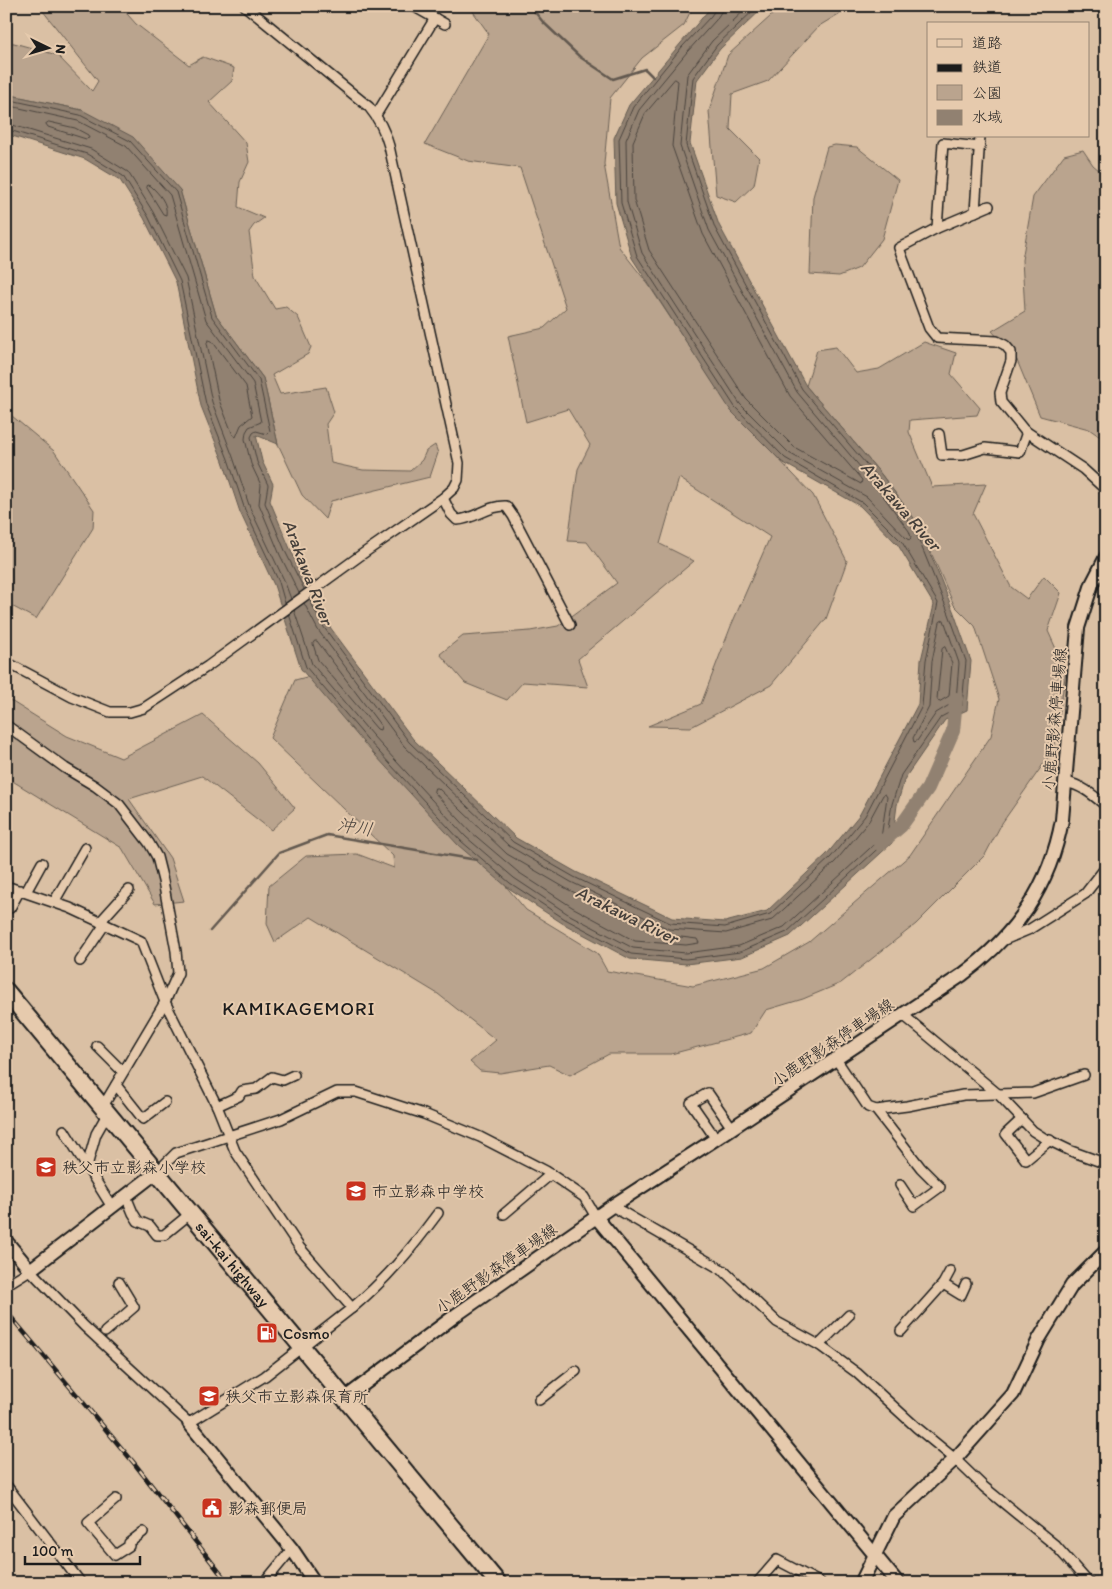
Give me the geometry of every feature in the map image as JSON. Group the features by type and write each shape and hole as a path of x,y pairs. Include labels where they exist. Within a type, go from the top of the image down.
{"highway":[{"name":"sai-kai highway","path":"6,991 498,1583"}],"main road":[{"name":"小鹿野影森停車場線","path":"344,1399 456,1315 596,1217 962,974 983,959 1003,940 1021,919 1036,895 1058,843 1062,820 1078,628 1092,584 1106,557"},
{"path":"6,1241 30,1270 157,1172"},
{"path":"596,1217 898,1583"},
{"path":"861,1583 894,1516 955,1459 1013,1394 1039,1339 1072,1285 1106,1251"},
{"path":"189,1423 292,1550 315,1583"}],"street":[{"path":"6,662 72,697 110,712 130,712 144,708 208,666 443,498 454,488 458,480 459,463 390,146 383,127 376,115 334,78 245,6"},
{"path":"413,6 445,24"},
{"path":"376,115 435,18"},
{"path":"975,212 980,138"},
{"path":"937,228 943,143 980,147"},
{"path":"989,206 937,228 899,248 929,328 937,338 997,341 1005,345 1011,352 1000,392 1001,402 1027,432 1083,469 1106,490"},
{"path":"939,434 942,455 963,455 985,448 1020,452 1027,432"},
{"path":"443,498 451,514 457,520 468,519 498,506 506,506 570,625"},
{"path":"6,725 119,804 149,843 157,857 163,881 178,973 165,1002 102,1108 105,1118 96,1134 87,1166"},
{"path":"1065,782 1085,789 1106,806"},
{"path":"54,902 86,848"},
{"path":"10,908 42,863"},
{"path":"1003,940 1030,930 1085,894 1106,867"},
{"path":"6,886 54,902 141,941 165,1002 217,1106 235,1151 300,1248 352,1308"},
{"path":"80,961 103,923 128,890"},
{"path":"902,1014 998,1094 1033,1131 1071,1151 1104,1163"},
{"path":"97,1046 123,1072"},
{"path":"836,1059 868,1107 876,1110 963,1095 1033,1093 1084,1075"},
{"path":"217,1106 239,1096 242,1091 256,1089 272,1077 282,1080 294,1075"},
{"path":"116,1084 143,1119 165,1102"},
{"path":"157,1172 176,1153 281,1119 337,1092 356,1092 424,1114 480,1137 552,1174 584,1197 596,1217"},
{"path":"716,1139 691,1103 708,1093 732,1128"},
{"path":"876,1110 922,1168 940,1187 914,1206 900,1185"},
{"path":"1022,1119 1006,1134 1026,1160 1050,1140"},
{"path":"64,1130 112,1207"},
{"path":"504,1214 552,1174"},
{"path":"126,1196 138,1221 150,1226 157,1235 164,1235 191,1213"},
{"path":"612,1206 724,1271 777,1322 819,1345 857,1373 984,1487 1055,1545 1089,1583"},
{"path":"6,1285 30,1270 84,1326 189,1423 258,1380 352,1308 384,1279 410,1251 438,1213"},
{"path":"901,1332 943,1284 950,1271"},
{"path":"105,1332 134,1307 118,1282"},
{"path":"943,1284 961,1295 966,1284"},
{"path":"819,1345 849,1315"},
{"path":"539,1400 576,1371"},
{"path":"6,1485 81,1583"},
{"path":"116,1499 88,1523 115,1555 129,1546 129,1543 143,1532"},
{"path":"264,1583 292,1550"},
{"path":"757,1583 777,1560 821,1583"}],"green space":[{"path":"39,6 120,6 136,24 189,65 203,57 234,68 232,81 209,102 246,143 249,162 240,182 238,207 264,218 254,225 249,232 255,276 275,309 286,307 298,317 311,347 308,354 272,375 280,394 326,387 334,412 326,424 331,463 363,470 410,471 422,460 426,451 435,445 438,453 430,477 331,501 325,519 302,495 278,444 263,378 216,315 180,190 82,110 6,94 6,42 57,55 92,91 98,81"},
{"path":"469,6 693,6 684,25 642,58 610,98 604,164 619,247 648,284 730,408 813,495 847,561 826,619 771,685 691,727 648,726 701,704 731,626 770,537 679,478 660,544 694,561 578,659 588,687 523,682 507,700 465,683 440,654 463,636 530,631 558,626 617,583 587,542 568,541 578,469 590,445 568,409 526,422 508,336 544,328 566,308 520,168 468,161 425,144 489,34"},
{"path":"782,6 852,6 819,26 768,81 732,94 730,129 759,158 754,185 736,202 716,195 709,111 728,55"},
{"path":"835,145 857,147 898,180 882,239 859,268 839,276 810,274 813,197 827,147"},
{"path":"1083,150 1093,165 1106,176 1106,441 1089,429 1040,416 1016,358 992,331 1025,311 1022,260 1033,197 1064,155"},
{"path":"924,342 956,353 951,374 980,408 977,415 910,420 909,432 932,487 986,484 973,514 1011,587 1027,599 1044,576 1061,593 1048,631 1066,671 1054,749 1002,823 985,855 916,924 841,983 803,999 766,1010 751,1033 671,1054 609,1054 570,1075 549,1065 500,1073 480,1071 470,1062 496,1040 438,994 311,917 275,942 267,924 269,886 306,856 357,854 394,868 393,856 270,738 295,680 318,674 429,795 526,910 597,953 607,971 693,986 764,968 809,942 910,855 991,736 999,699 975,626 954,605 919,525 881,474 806,386 817,350 836,347 856,373 879,369"},
{"path":"6,411 54,451 94,510 93,528 36,619 6,603"},
{"path":"6,698 67,736 121,758 203,715 258,763 295,808 271,830 202,776 129,799 170,858 184,901 155,904 122,848 6,777"}],"water":[{"path":"712,6 765,6 720,49 697,80 690,143 719,225 806,386 881,474 919,525 971,661 967,710 945,720 905,778 897,805 892,843 790,936 742,957 686,964 630,959 562,923 507,887 458,845 363,742 301,669 274,585 240,512 223,461 201,406 176,282 144,218 120,180 85,159 6,134 6,94 82,110 133,137 180,190 216,315 263,378 278,444 256,435 262,461 273,484 270,501 291,551 327,623 413,739 516,838 576,872 672,918 725,922 767,911 827,854 860,814 918,704 921,660 934,605 898,545 860,506 782,462 731,411 632,258 616,203 614,138 629,105"}],"waterway":[{"path":"530,6 543,22 580,57 613,79 645,69 653,77"},
{"name":"Arakawa River","path":"880,844 901,826 928,788 953,731 956,699"},
{"name":"沖川","path":"210,931 279,853 327,835 477,860"}],"railway":[{"path":"6,1311 134,1463 228,1583"}],"place":[{"name":"秩父市立影森小学校","path":"46,1167"},
{"name":"市立影森中学校","path":"356,1191"},
{"name":"Cosmo","path":"267,1333"},
{"name":"秩父市立影森保育所","path":"209,1396"},
{"name":"影森郵便局","path":"212,1508"}],"district":[{"name":"KAMIKAGEMORI","path":"299,1008"}]}
